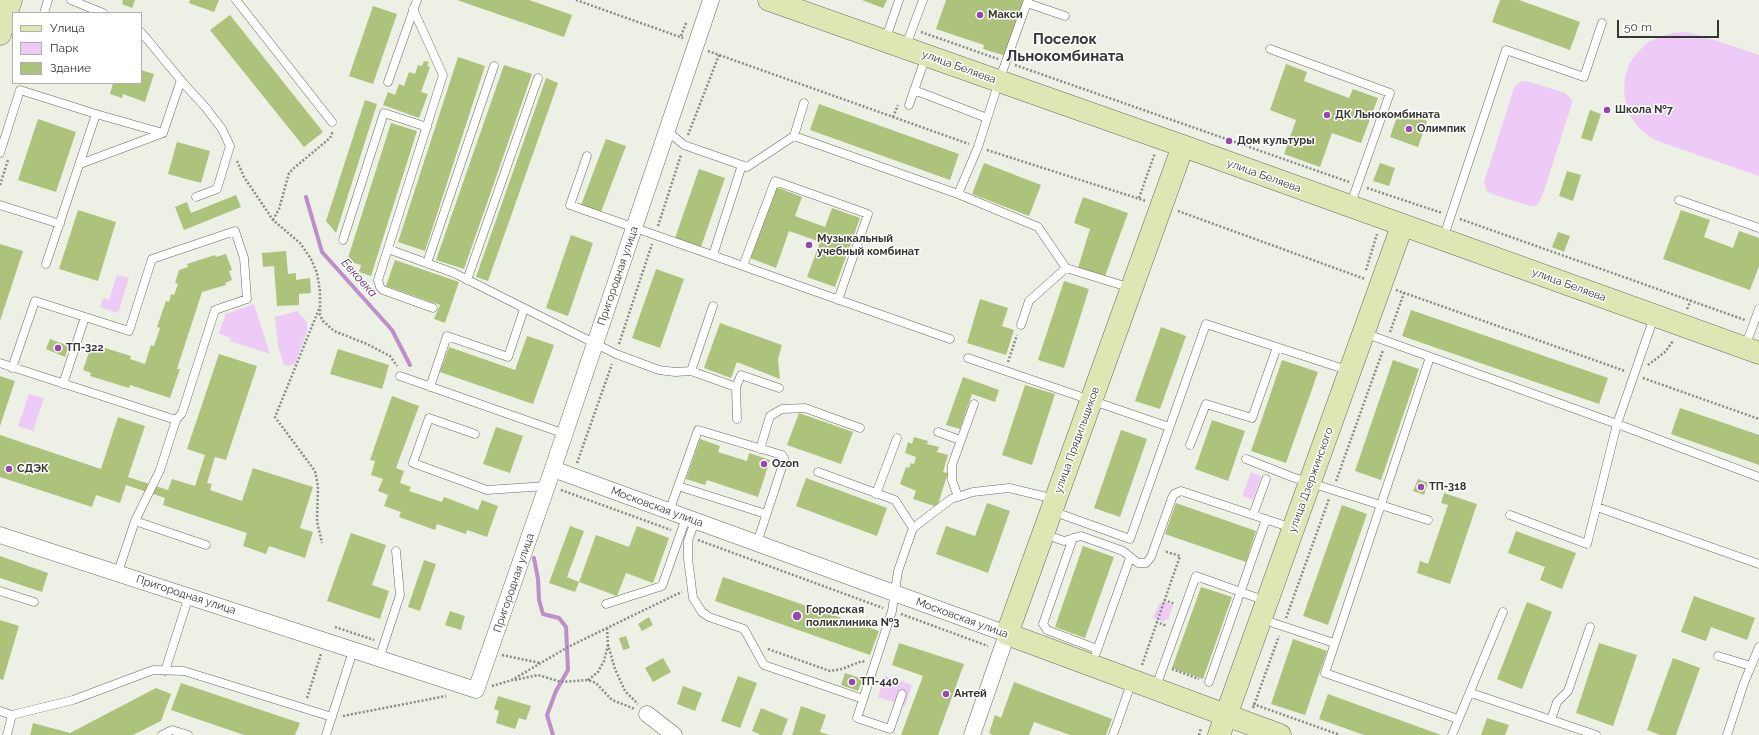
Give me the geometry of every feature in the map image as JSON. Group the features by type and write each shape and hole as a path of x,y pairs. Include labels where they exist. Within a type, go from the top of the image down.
{"street":[{"path":"0,34 11,0"},
{"name":"Пригородная улица","path":"0,535 118,572 353,651 476,690 547,486 711,0"},
{"name":"улица Беляева","path":"769,0 885,41 909,39 926,56 1002,71 1163,128 1183,146 1752,351"},
{"name":"улица Прядильщиков","path":"972,735 1183,146"},
{"name":"улица Дзержинского","path":"1226,716 1402,226"},
{"name":"Московская улица","path":"552,469 1007,634 1094,657 1132,680 1160,676 1226,716 1251,714 1280,735"},
{"path":"646,714 674,735"}],"lane":[{"path":"44,12 48,0"},
{"path":"236,0 332,122"},
{"path":"388,82 417,0"},
{"path":"885,41 899,0"},
{"path":"909,39 923,0"},
{"path":"77,1 100,12"},
{"path":"958,194 978,147 1002,71 1027,2 1065,16"},
{"path":"413,9 443,75 379,276 380,287 383,290 433,308"},
{"path":"1443,240 1506,50 1584,77 1602,23"},
{"path":"142,33 210,113 227,137 230,146 217,189 196,197"},
{"path":"1270,49 1390,93 1349,206"},
{"path":"909,105 926,56"},
{"path":"428,264 494,66"},
{"path":"467,280 538,78"},
{"path":"163,133 181,80"},
{"path":"0,153 21,87 96,114 163,133"},
{"path":"914,90 987,118"},
{"path":"667,131 684,146 747,167 794,136 804,103"},
{"path":"343,240 384,113 427,127"},
{"path":"46,264 96,114"},
{"path":"80,164 163,133"},
{"path":"794,136 958,194 1038,227 1066,268 1132,289"},
{"path":"587,156 570,205 950,339"},
{"path":"713,256 742,165"},
{"path":"743,266 775,180 868,214 838,300"},
{"path":"1678,200 1759,228"},
{"path":"0,205 60,224"},
{"path":"12,368 35,301 129,331 152,259 235,231 244,258 248,299 215,310 182,413 176,420 160,470 135,521 118,572"},
{"path":"388,249 454,273 616,354 660,370 676,372 690,371 736,387"},
{"path":"1021,325 1029,301 1066,268"},
{"path":"690,371 713,306"},
{"path":"430,387 447,336 508,357 524,309"},
{"path":"1752,351 1754,323 1759,309"},
{"path":"1510,515 1587,544 1598,507 1617,424 1655,316"},
{"path":"64,384 85,317"},
{"path":"902,694 890,729 857,718 892,611 898,571 913,528 952,499 973,492 1010,488 1054,505 1130,538 1168,427 1206,324 1350,372"},
{"path":"1364,333 1759,477"},
{"path":"1190,445 1206,404 1252,418 1277,347"},
{"path":"1430,357 1324,673 1458,719"},
{"path":"968,358 1092,399 1168,427"},
{"path":"0,364 176,420"},
{"path":"738,420 736,387 741,375 779,388"},
{"path":"400,376 564,434"},
{"path":"958,497 952,480 952,465 974,404"},
{"path":"760,448 770,416 782,410 805,408 860,428"},
{"path":"476,434 429,418 413,463 487,490 547,486"},
{"path":"669,512 698,430 782,455 784,460 757,543"},
{"path":"938,432 960,440"},
{"path":"876,494 897,438"},
{"path":"1246,459 1310,482 1428,520"},
{"path":"818,472 895,500 913,528"},
{"path":"1253,514 1266,479"},
{"path":"678,486 766,514"},
{"path":"1043,534 1064,541 1081,536 1123,551 1138,563 1146,562 1151,557 1172,498 1178,492 1185,491 1293,528"},
{"path":"1598,507 1759,564"},
{"path":"690,519 688,541 693,598 702,612 709,617 744,629 764,665 863,699"},
{"path":"606,604 662,586 690,519"},
{"path":"1209,682 1266,519"},
{"path":"135,521 206,545"},
{"path":"1073,538 1043,624 1047,630 1094,657 1130,558"},
{"path":"379,659 400,595 396,551"},
{"path":"1160,676 1196,576 1240,592 1283,626 1334,644"},
{"path":"0,591 34,602"},
{"path":"165,670 189,596"},
{"path":"1452,735 1471,693 1503,612"},
{"path":"1551,720 1557,702 1568,691 1590,627"},
{"path":"1727,735 1759,647"},
{"path":"326,735 353,651"},
{"path":"1718,656 1751,666"},
{"path":"0,711 12,715 73,700 153,670 165,670 184,671 332,717"},
{"path":"1113,735 1132,680"},
{"path":"1471,693 1596,735"},
{"path":"7,735 12,715"},
{"path":"162,735 172,730 188,735"}],"path":[{"path":"909,39 1163,128 1357,185 1451,216 1754,323"},
{"path":"566,492 616,354 684,146 719,55"},
{"path":"273,220 290,173 330,138 333,133 332,122"},
{"path":"1139,198 1163,128"},
{"path":"230,146 244,177 273,220 300,243 311,259 317,273 320,291 320,315 327,327 338,333 367,344 390,356 395,362 400,376"},
{"path":"1361,286 1382,218"},
{"path":"1251,714 1404,293"},
{"path":"1634,374 1665,352 1674,340 1691,300"},
{"path":"320,306 275,417 315,471 318,486 317,522 322,544"},
{"path":"1006,370 1021,325"},
{"path":"1154,548 1180,556 1141,665 1160,676 1209,682"},
{"path":"512,680 568,647 673,596 692,589"},
{"path":"1164,600 1176,604 1173,612"},
{"path":"1156,622 1168,626 1171,619"},
{"path":"606,628 608,645 614,669 625,691 646,714"},
{"path":"588,680 598,672 604,661 608,645"},
{"path":"765,648 830,671 842,669 862,661 875,666"},
{"path":"490,653 540,663"},
{"path":"476,690 512,680 538,675 561,682 588,680 596,683 612,700 646,714"},
{"path":"332,717 447,696"},
{"path":"1226,716 1251,714 1340,735"}],"green space":[{"path":"1686,32 1759,55 1759,176 1663,143 1650,137 1639,128 1631,117 1626,105 1624,91 1625,78 1629,64 1647,43 1672,33"},
{"path":"1527,81 1565,93 1571,99 1572,103 1543,194 1538,204 1534,206 1492,194 1487,191 1484,182 1514,88 1520,82"},
{"path":"117,275 129,278 118,313 100,307 103,298 109,300"},
{"path":"254,304 270,354 230,341 231,338 219,333 226,314"},
{"path":"297,311 307,322 307,331 295,364 289,366 284,365 278,346 275,317"},
{"path":"29,394 44,398 33,431 18,426"},
{"path":"1251,472 1261,476 1253,500 1242,496"},
{"path":"1163,602 1173,605 1168,620 1165,619 1164,622 1153,618 1159,603 1162,604"},
{"path":"885,676 912,685 905,706 878,697"}],"building":[{"path":"123,0 135,0 132,8 122,4"},
{"path":"190,0 219,0 214,12 189,3"},
{"path":"457,0 529,0 572,15 564,37"},
{"path":"862,0 887,0 883,8"},
{"name":"Макси","path":"946,0 1025,0 1006,56 983,49 984,45 936,29"},
{"path":"1500,0 1519,0 1580,22 1570,50 1492,22"},
{"path":"373,6 397,14 373,84 349,76"},
{"path":"230,15 323,132 304,147 210,30"},
{"path":"458,57 485,66 425,251 398,242"},
{"path":"424,61 429,62 427,66 430,67 421,92 428,94 419,118 383,105 388,92 395,95 399,84 404,86 409,72 415,74 418,65 422,66"},
{"name":"ДК Льнокомбината","path":"1286,64 1307,72 1304,81 1349,98 1353,89 1378,98 1361,143 1332,133 1320,167 1284,154 1296,120 1270,110"},
{"path":"504,65 532,74 464,269 436,260"},
{"path":"142,70 154,74 145,102 123,94 122,98 110,94 113,84 142,84"},
{"path":"546,78 558,83 488,281 476,277"},
{"path":"365,100 377,104 336,233 326,221"},
{"path":"819,104 959,154 950,180 810,130"},
{"path":"1590,110 1601,114 1592,141 1581,138"},
{"name":"Олимпик","path":"1399,111 1427,121 1418,147 1390,137"},
{"path":"38,119 76,132 56,192 18,180"},
{"path":"391,123 417,131 371,276 359,272 361,265 347,261"},
{"path":"606,139 626,146 601,212 581,205"},
{"path":"177,142 210,151 201,183 168,174"},
{"path":"984,163 1041,185 1029,216 972,194"},
{"path":"1380,163 1395,168 1389,186 1373,181"},
{"path":"699,169 725,178 701,247 675,238"},
{"path":"1567,171 1581,175 1573,201 1559,196"},
{"path":"776,187 802,197 795,216 825,227 832,208 860,218 835,287 807,277 820,242 789,231 776,268 750,258"},
{"path":"236,195 241,207 184,230 175,207 187,202 191,213"},
{"path":"1083,197 1128,213 1105,276 1078,268 1090,229 1074,223"},
{"path":"78,210 116,222 98,281 59,269"},
{"path":"1681,210 1710,220 1704,237 1733,248 1739,231 1759,238 1759,266 1750,290 1663,259"},
{"path":"1558,232 1570,236 1564,252 1552,247"},
{"path":"571,235 593,243 568,316 546,308"},
{"path":"0,244 23,251 0,321"},
{"path":"286,251 288,274 296,273 296,280 310,278 311,293 299,294 299,305 277,306 274,266 263,267 262,253"},
{"path":"226,254 232,270 229,271 232,280 225,283 226,285 202,292 177,369 180,369 170,398 130,385 129,388 90,376 91,373 83,370 91,346 104,350 105,348 131,356 130,359 145,364 151,345 154,346 160,328 157,327 166,301 169,302 171,294 174,295 178,284 175,283 179,270 188,267 187,264 215,255 216,257"},
{"path":"395,260 459,282 445,323 434,319 440,305 386,286"},
{"path":"656,269 684,279 660,348 632,338"},
{"path":"1064,281 1089,289 1064,368 1038,360"},
{"path":"980,299 1008,308 1002,326 1014,330 1006,355 967,343"},
{"path":"1411,310 1608,378 1599,404 1402,336"},
{"path":"720,323 782,345 778,359 780,379 737,362 731,378 704,368"},
{"path":"1161,327 1186,336 1160,409 1135,401"},
{"path":"527,336 554,345 533,404 440,372 449,347 515,370"},
{"name":"ТП-322","path":"50,339 69,346 65,357 46,349"},
{"path":"338,349 389,365 382,389 330,374"},
{"path":"219,354 257,366 226,460 215,457 207,483 212,484 210,490 242,501 253,468 313,487 300,528 313,532 305,558 269,546 266,554 243,546 247,533 163,505 165,498 126,485 120,503 96,495 92,507 0,477 0,435 101,469 118,417 145,426 128,477 168,490 172,479 195,486 205,455 187,449"},
{"path":"1282,360 1318,372 1286,463 1251,451"},
{"path":"1393,360 1419,369 1381,480 1355,471"},
{"path":"0,376 15,381 0,426"},
{"path":"963,377 999,390 995,402 972,394 960,429 946,425"},
{"path":"1025,385 1055,394 1032,465 1002,455"},
{"path":"392,396 419,406 396,468 404,471 400,483 411,487 409,491 442,502 444,497 478,510 482,500 498,506 487,537 467,530 466,534 437,524 435,530 399,517 401,512 384,506 388,495 378,491 383,479 371,475 375,461 370,460"},
{"path":"1680,408 1759,435 1759,465 1671,434"},
{"path":"799,413 853,432 841,464 787,445"},
{"path":"1212,420 1245,431 1228,481 1195,469"},
{"path":"496,427 523,436 510,473 483,464"},
{"path":"1121,430 1147,439 1120,517 1094,508"},
{"path":"914,437 928,441 927,444 939,447 937,452 948,455 943,472 948,473 937,507 913,499 916,491 900,484 906,467 909,468 911,463 914,464 916,457 905,453 908,442 912,444"},
{"path":"700,439 720,446 718,452 747,461 749,453 770,460 758,497 707,480 705,485 686,479"},
{"path":"806,478 887,508 877,536 796,506"},
{"name":"ТП-318","path":"1418,479 1428,483 1424,495 1413,491"},
{"path":"1444,493 1477,504 1450,584 1417,573 1420,561 1428,564 1448,505 1441,503"},
{"path":"987,503 1010,511 988,573 936,554 946,526 975,536"},
{"path":"1176,503 1256,531 1246,562 1165,534"},
{"path":"1342,505 1367,514 1328,625 1303,616"},
{"path":"570,526 584,531 567,577 579,582 575,592 549,583"},
{"path":"637,526 669,538 653,583 626,573 617,596 579,582 596,535 629,547"},
{"path":"1516,531 1576,553 1562,589 1540,580 1545,567 1508,553"},
{"path":"351,533 386,545 372,585 389,591 380,619 327,601"},
{"path":"1083,546 1114,557 1085,638 1055,627"},
{"path":"0,556 48,573 42,592 0,578"},
{"path":"424,560 436,564 420,611 408,607"},
{"name":"Городская поликлиника №3","path":"723,577 879,631 870,655 715,601"},
{"path":"1201,587 1232,597 1203,679 1172,668"},
{"path":"1694,596 1755,618 1747,640 1711,627 1706,641 1681,632"},
{"path":"1527,602 1552,612 1522,689 1497,679"},
{"path":"450,611 465,616 461,630 445,625"},
{"path":"649,617 653,625 642,631 638,624"},
{"path":"0,620 19,626 3,680 0,679"},
{"path":"626,636 630,648 623,650 619,638"},
{"path":"1293,639 1327,651 1305,715 1271,704"},
{"path":"899,643 964,664 938,735 901,735 923,676 892,665"},
{"path":"1599,643 1637,655 1613,726 1576,713"},
{"path":"663,658 671,672 653,682 645,668"},
{"path":"1673,658 1700,668 1676,735 1660,735 1647,730"},
{"name":"ТП-440","path":"845,673 863,679 858,691 841,685"},
{"path":"738,676 757,683 740,728 721,721"},
{"path":"1014,682 1112,719 1106,735 1070,735 1034,722 1029,735 993,735 989,733 995,715 1001,718"},
{"path":"181,683 300,723 295,735 244,735 171,710"},
{"path":"683,686 702,693 695,711 677,704"},
{"path":"156,688 171,694 161,721 133,735 30,735 33,723 70,733"},
{"path":"1328,694 1441,735 1364,735 1319,719"},
{"path":"498,696 531,706 526,720 519,718 515,729 496,723 499,711 494,709"},
{"path":"801,706 826,715 820,732 829,735 792,735"},
{"path":"761,708 788,719 782,735 761,735 752,731"},
{"path":"1487,718 1509,725 1505,735 1481,735"}],"waterway":[{"name":"Евковка","path":"306,197 322,252 392,330 410,365"},
{"name":"Евковка","path":"534,558 538,579 539,600 543,614 559,618 566,627 568,670 556,691 547,715 553,735"}],"place":[{"name":"Макси","path":"980,15"},
{"name":"Школа №7","path":"1607,110"},
{"name":"ДК Льнокомбината","path":"1327,115"},
{"name":"Олимпик","path":"1409,129"},
{"name":"Дом культуры","path":"1229,141"},
{"name":"Музыкальный учебный комбинат","path":"809,245"},
{"name":"ТП-322","path":"58,348"},
{"name":"Ozon","path":"764,464"},
{"name":"СДЭК","path":"9,469"},
{"name":"ТП-318","path":"1421,487"},
{"name":"Городская поликлиника №3","path":"797,616"},
{"name":"ТП-440","path":"852,682"},
{"name":"Антей","path":"946,694"}],"district":[{"name":"Поселок Льнокомбината","path":"1065,48"}]}
